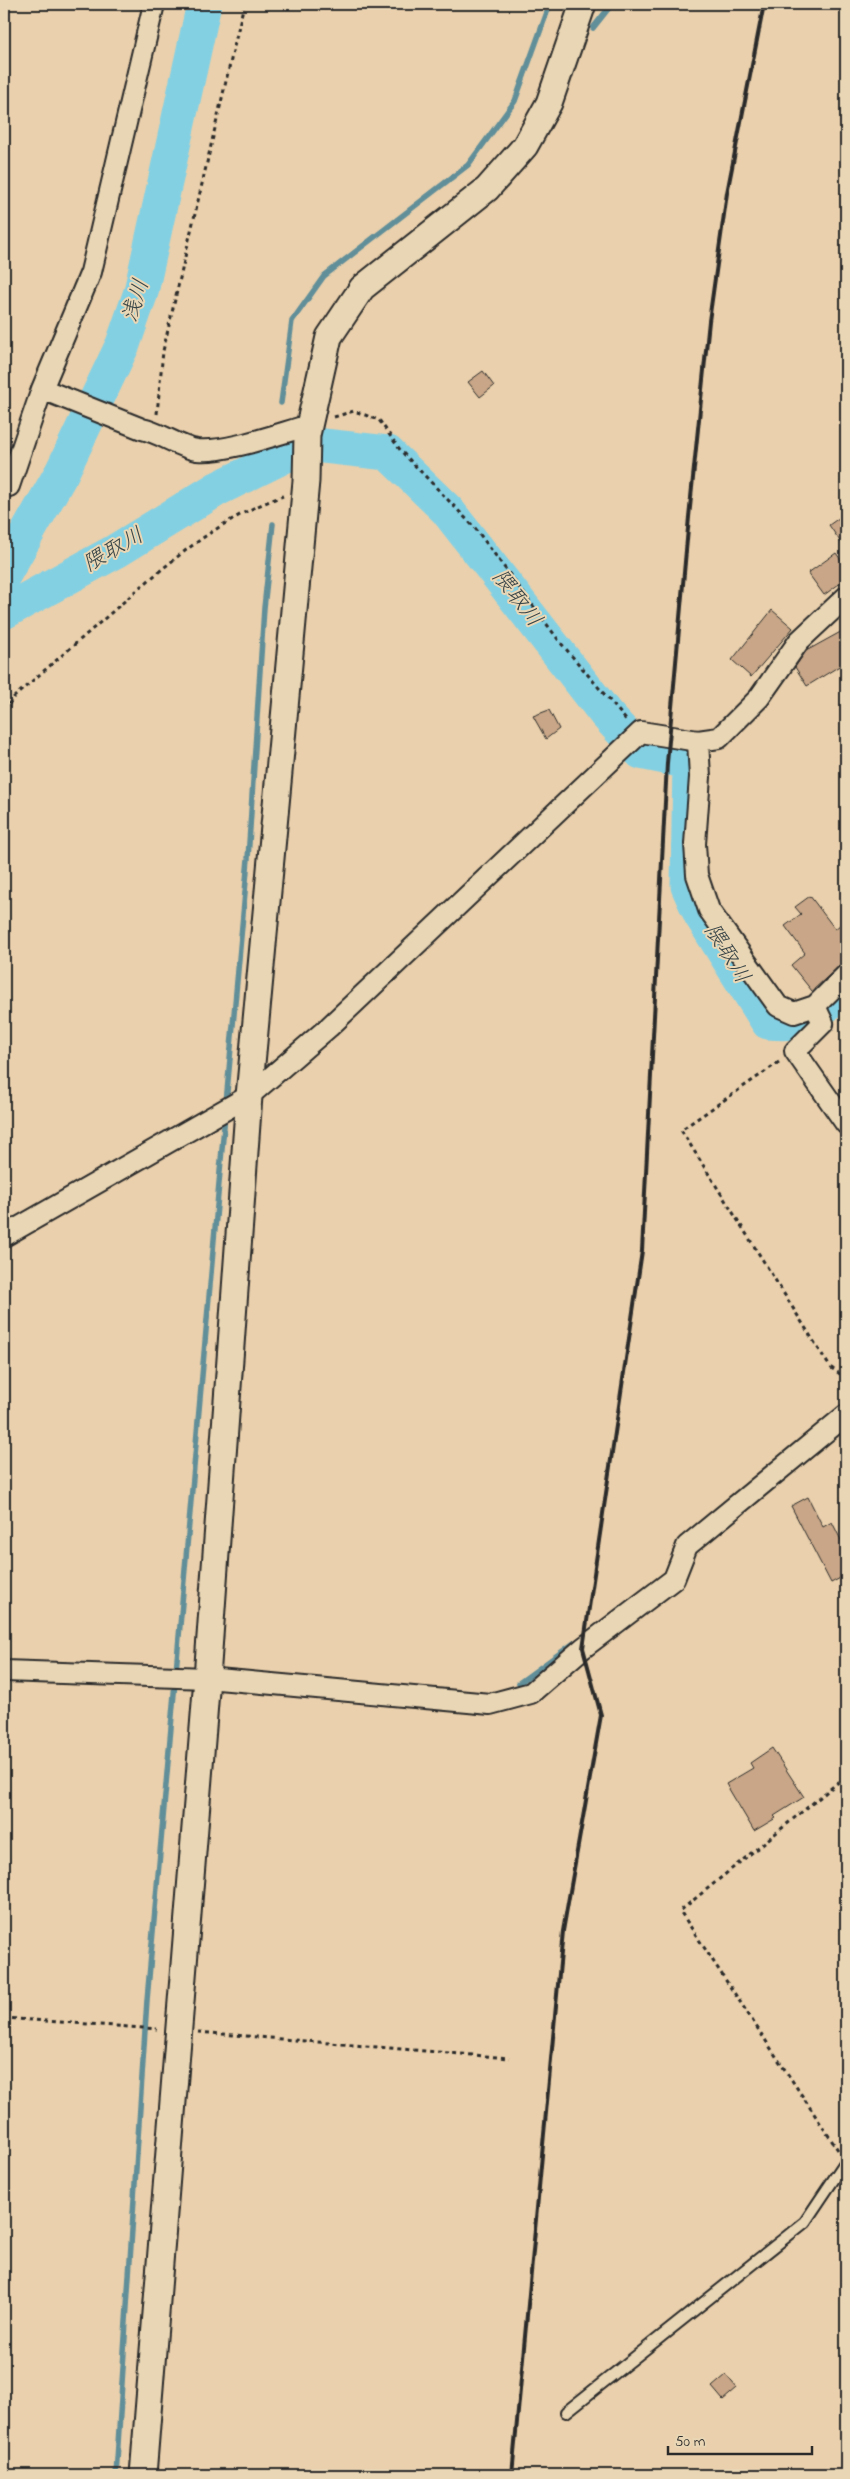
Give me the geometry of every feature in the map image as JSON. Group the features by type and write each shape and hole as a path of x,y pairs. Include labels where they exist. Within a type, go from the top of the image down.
{"street":[{"path":"9,486 91,272 154,4"},
{"path":"143,2475 207,1678 249,1096 306,485 309,430 329,337 362,288 487,189 526,146 549,103 583,4"},
{"path":"46,391 196,450 223,448 309,430"},
{"path":"4,1236 249,1096 329,1027 594,775 635,739 698,741 719,738 759,698 799,641 846,597"},
{"path":"698,741 700,777 696,860 697,875 709,910 778,1006 794,1013 817,1011 846,975"},
{"path":"817,1011 823,1024 794,1051 846,1124"},
{"path":"4,1671 207,1678 490,1704 531,1693 583,1648 674,1579 687,1546 846,1415"}],"lane":[{"path":"566,2412 805,2222 846,2161"}],"path":[{"path":"149,430 163,351 244,4"},
{"path":"309,430 354,410 379,420 401,451 475,528 560,642 620,715 635,739"},
{"path":"4,711 14,697 178,555 230,519 306,485"},
{"path":"794,1051 681,1130 830,1367 846,1378"},
{"path":"846,1776 680,1911 846,2161"},
{"path":"4,2018 178,2030 509,2058"}],"building":[{"path":"483,371 494,386 480,397 468,382"},
{"path":"846,513 846,550 829,525"},
{"path":"836,553 846,567 846,579 824,595 808,573"},
{"path":"772,610 793,628 751,677 732,660"},
{"path":"846,629 846,662 807,686 795,667 806,651"},
{"path":"549,710 559,729 546,739 533,716"},
{"path":"810,896 835,929 846,920 846,963 838,967 812,991 791,965 805,953 785,926 801,914 795,907"},
{"path":"808,1497 823,1527 832,1522 846,1550 846,1575 831,1583 791,1506"},
{"path":"772,1748 804,1797 774,1816 776,1818 754,1831 726,1784 753,1768 750,1763"},
{"path":"726,2375 737,2388 723,2400 712,2387"}],"waterway":[{"name":"浅川","path":"4,574 62,472 123,344 141,292 204,4"},
{"path":"281,403 292,321 324,276 468,165 515,101 550,4"},
{"path":"593,28 612,4"},
{"name":"隈取川","path":"4,612 116,551 217,489 292,452 314,445 388,453 447,510 606,714 641,752 690,762 688,886 701,915 768,1022 783,1023 804,1020 819,1011 845,987"},
{"path":"226,1103 248,859 264,608 273,524"},
{"path":"116,2475 147,2000 225,1115"},
{"path":"519,1683 574,1643"}],"railway":[{"path":"512,2475 563,1931 601,1715 583,1648 642,1251 667,763 689,517 709,321 727,193 764,4"}]}
